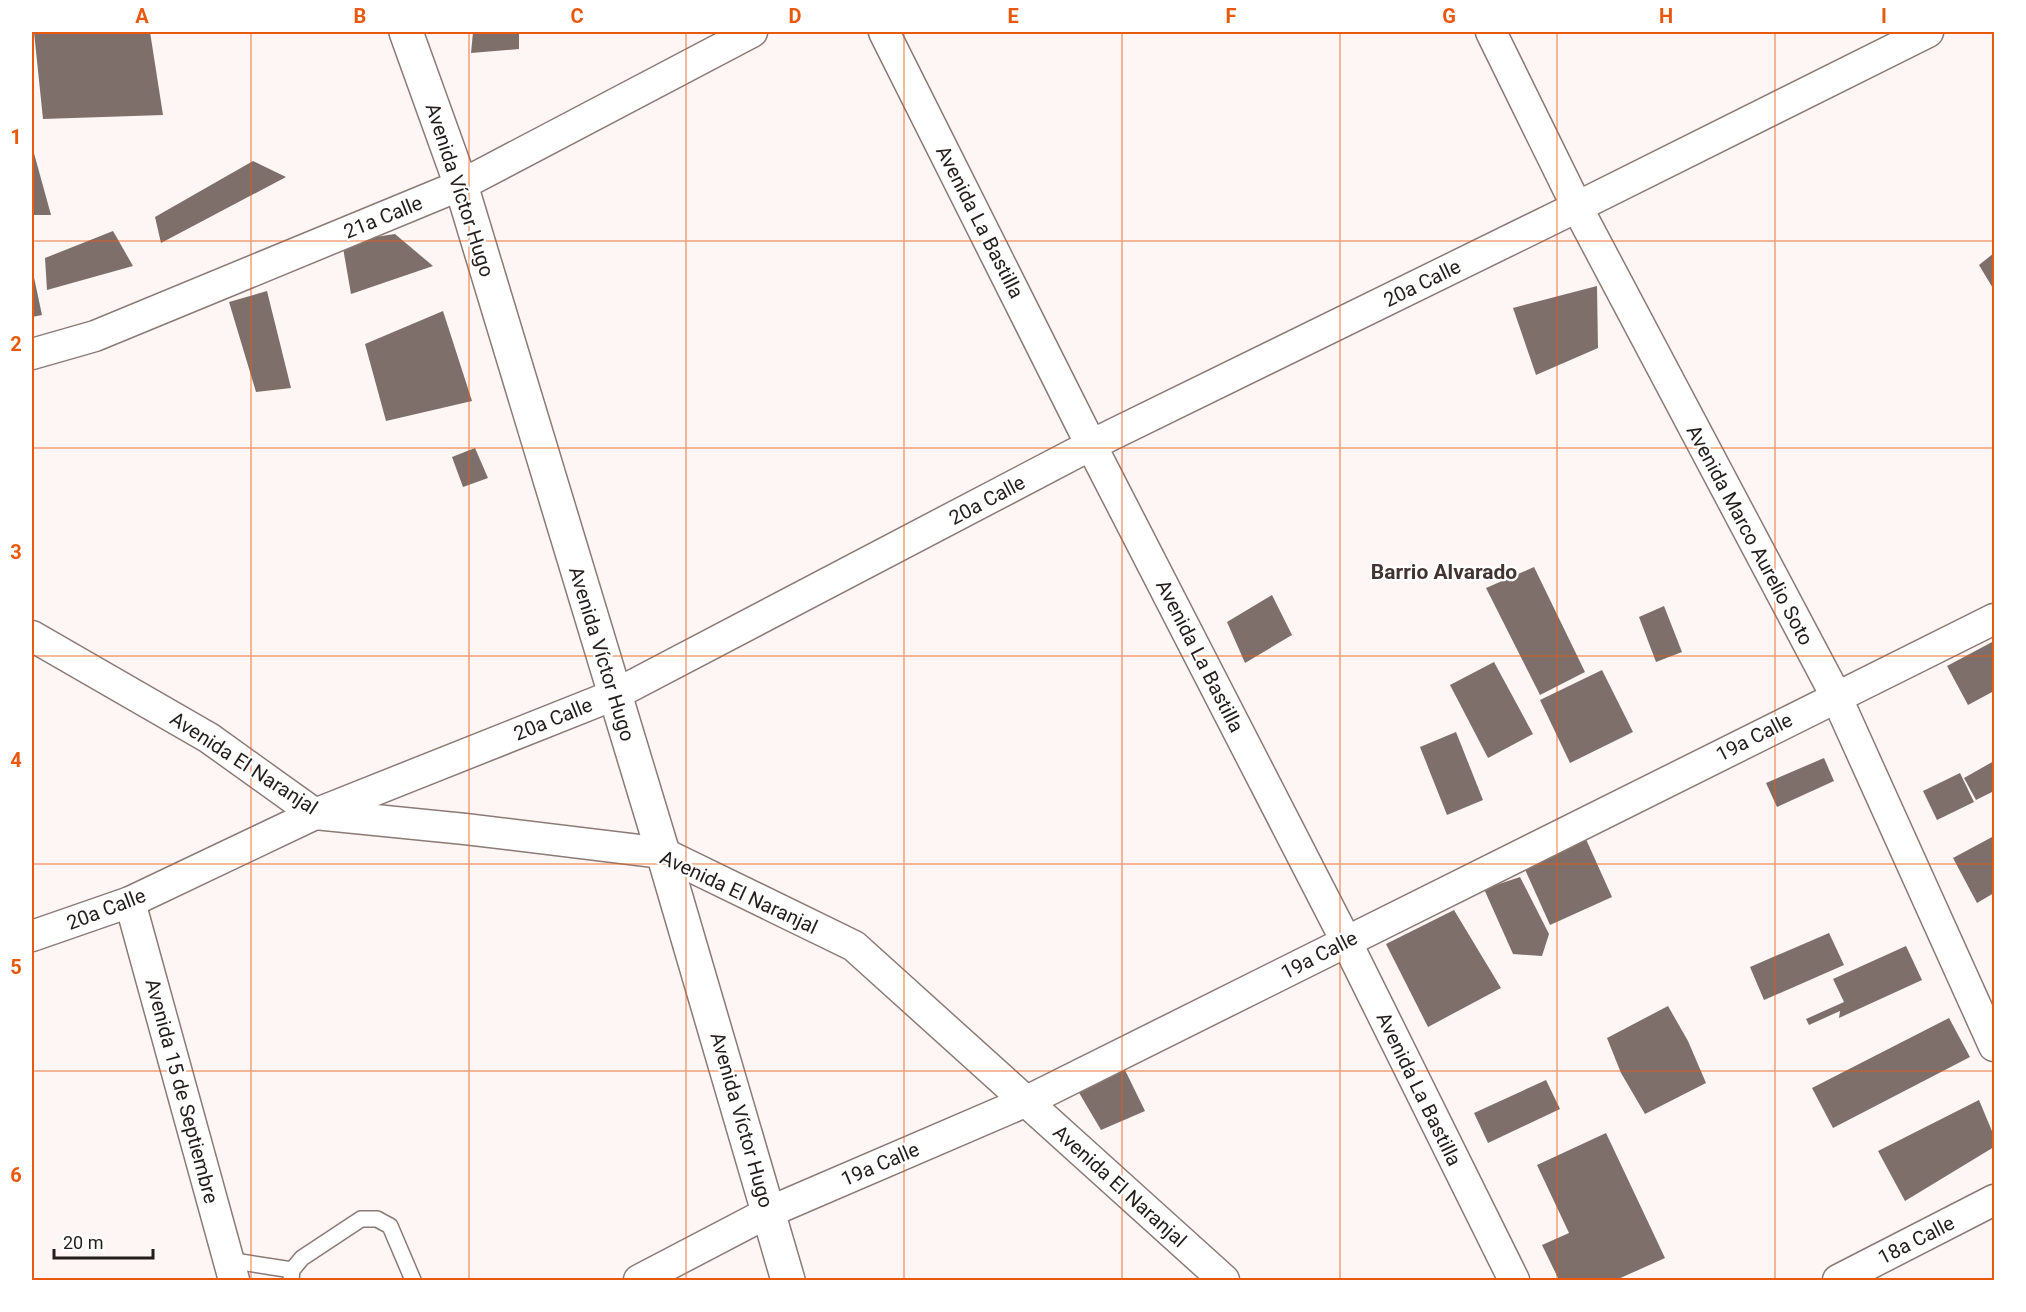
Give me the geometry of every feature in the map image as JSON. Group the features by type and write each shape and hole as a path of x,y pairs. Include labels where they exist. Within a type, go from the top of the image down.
{"street":[{"name":"Avenida Víctor Hugo","path":"406,32 461,185 663,853 788,1281"},
{"name":"21a Calle","path":"32,354 95,336 461,185 752,32"},
{"name":"Avenida La Bastilla","path":"885,32 1091,445 1346,941 1514,1281"},
{"name":"Avenida Marco Aurelio Soto","path":"1491,32 1577,207 1836,696 1995,1046"},
{"name":"20a Calle","path":"32,936 130,902 315,814 614,695 1091,445 1928,32"},
{"name":"19a Calle","path":"639,1281 769,1212 1027,1101 1836,696 1995,619"},
{"name":"Avenida El Naranjal","path":"32,636 209,738 315,814 663,853 854,946 1224,1281"},
{"name":"Avenida 15 de Septiembre","path":"130,902 231,1270"},
{"name":"18a Calle","path":"1838,1281 1995,1200"}],"lane":[{"path":"231,1270 292,1275 302,1258 361,1219 377,1219 390,1226 413,1281"}],"building":[{"path":"34,32 150,32 163,115 43,119"},
{"path":"473,32 519,32 519,49 471,53"},
{"path":"32,146 51,215 32,215"},
{"path":"253,161 286,177 161,243 155,217"},
{"path":"113,231 133,266 47,290 45,258"},
{"path":"395,234 433,266 351,294 342,242"},
{"path":"1994,253 1994,290 1979,265"},
{"path":"32,268 42,315 32,317"},
{"path":"1597,286 1598,348 1536,375 1513,308"},
{"path":"267,291 291,388 256,392 229,302"},
{"path":"443,311 472,401 386,421 365,344"},
{"path":"475,448 488,478 463,487 452,457"},
{"path":"1534,567 1585,672 1540,695 1486,588"},
{"path":"1272,595 1292,635 1245,663 1227,622"},
{"path":"1664,606 1682,652 1656,662 1639,617"},
{"path":"1994,641 1994,691 1968,705 1947,666"},
{"path":"1494,662 1533,734 1488,758 1450,685"},
{"path":"1602,670 1633,732 1570,763 1540,700"},
{"path":"1456,732 1483,800 1447,815 1420,747"},
{"path":"1824,758 1834,781 1777,807 1766,783"},
{"path":"1994,761 1994,791 1976,800 1964,778"},
{"path":"1960,773 1974,802 1937,820 1923,791"},
{"path":"1994,836 1994,893 1977,903 1953,858"},
{"path":"1585,837 1612,897 1550,925 1523,865"},
{"path":"1520,877 1549,934 1542,956 1513,954 1484,889"},
{"path":"1454,910 1501,988 1428,1027 1386,944"},
{"path":"1829,933 1844,965 1764,1000 1750,967"},
{"path":"1906,946 1922,980 1839,1018 1840,1011 1809,1025 1806,1019 1844,1002 1833,979"},
{"path":"1668,1006 1688,1041 1706,1083 1645,1114 1621,1073 1607,1038"},
{"path":"1949,1018 1970,1057 1833,1128 1812,1088"},
{"path":"1124,1068 1145,1111 1101,1130 1078,1091"},
{"path":"1546,1080 1560,1109 1488,1143 1474,1113"},
{"path":"1979,1100 1994,1136 1994,1147 1905,1201 1878,1151"},
{"path":"1606,1133 1665,1258 1616,1280 1559,1280 1542,1245 1569,1233 1537,1165"}],"district":[{"name":"Barrio Alvarado","path":"1444,572"}]}
